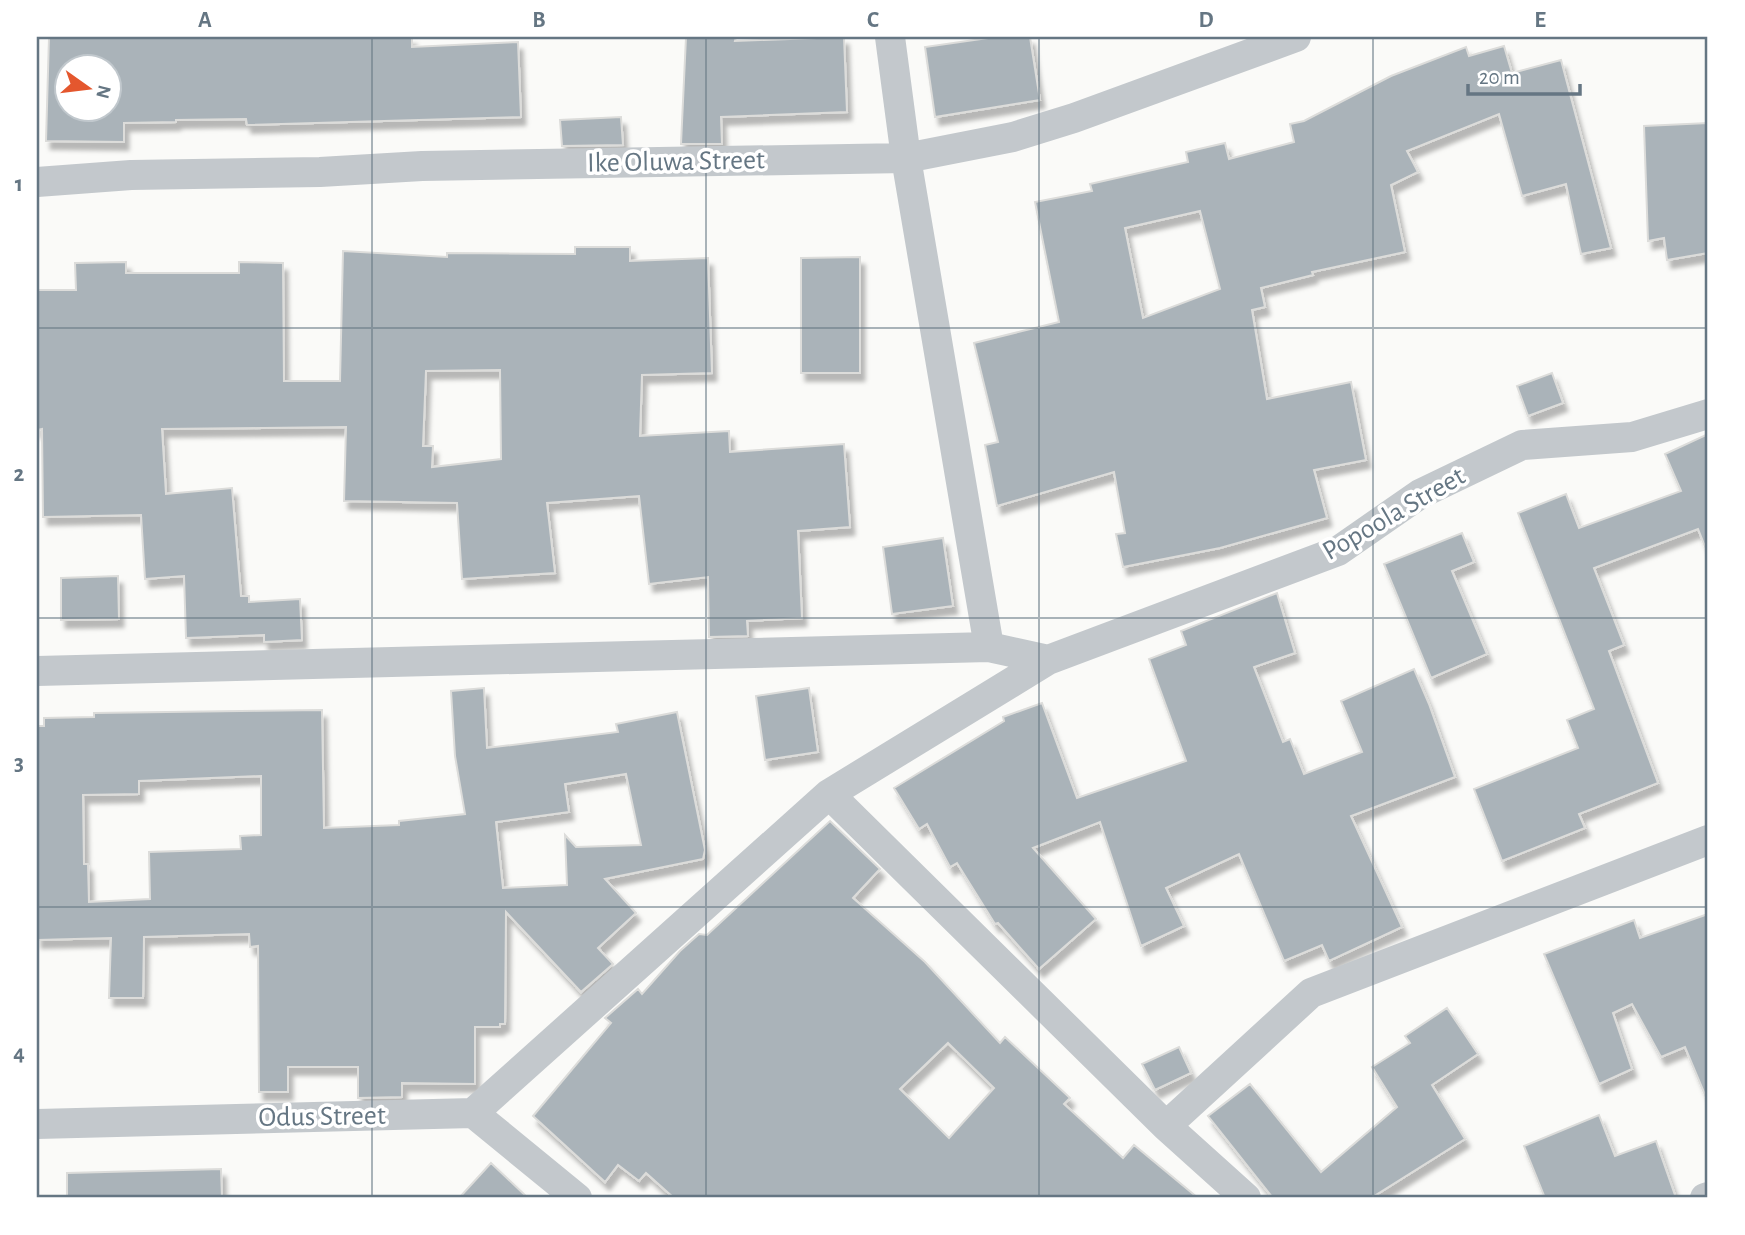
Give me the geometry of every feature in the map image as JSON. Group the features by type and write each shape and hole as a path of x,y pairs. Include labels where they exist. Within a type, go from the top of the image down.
{"street":[{"path":"890,37 906,158 989,648"},
{"name":"Ike Oluwa Street","path":"37,182 131,175 320,172 422,166 906,158 1013,137 1050,126 1138,97 1296,37"},
{"name":"Popoola Street","path":"474,1114 829,794 1048,660 1338,551 1420,494 1522,445 1632,437 1708,414"},
{"path":"37,671 989,648 1048,660"},
{"path":"829,794 1166,1126 1246,1198"},
{"path":"1166,1126 1311,993 1708,840"},
{"path":"474,1114 577,1198"},
{"name":"Odus Street","path":"37,1124 474,1114"}],"building":[{"path":"49,37 412,37 412,47 518,42 521,117 247,125 246,119 124,123 124,142 46,141"},
{"path":"686,37 736,37 735,41 844,37 847,112 721,117 722,144 681,144"},
{"path":"995,37 1030,37 1040,100 935,117 925,47"},
{"path":"1504,46 1512,73 1561,60 1611,248 1581,254 1566,184 1522,196 1499,114 1407,151 1418,172 1391,185 1405,252 1312,272 1313,275 1261,288 1265,307 1252,310 1267,399 1351,382 1366,460 1314,470 1327,518 1220,548 1123,567 1116,534 1125,533 1114,472 997,506 985,445 998,442 974,343 1059,322 1035,202 1092,191 1090,184 1188,162 1186,152 1225,143 1229,159 1294,142 1290,124 1304,121 1391,76 1466,47 1469,56","holes":["1200,211 1220,289 1143,318 1125,228"]},
{"path":"621,117 623,145 562,146 560,120"},
{"path":"1708,123 1708,253 1667,260 1664,238 1648,241 1644,126"},
{"path":"575,247 630,247 630,261 708,258 712,373 642,375 640,436 729,431 730,452 844,444 850,527 798,531 802,618 747,621 748,636 709,637 708,577 649,584 639,496 547,503 555,573 462,579 457,503 344,501 346,427 162,429 166,494 232,488 241,596 249,596 249,602 300,599 302,640 264,642 264,635 186,638 184,576 145,579 141,515 43,517 42,429 37,430 37,290 76,290 75,263 126,262 126,273 239,273 239,262 283,263 284,381 340,381 343,251 447,257 447,253 575,254","holes":["500,370 501,459 432,467 433,446 423,446 426,371"]},
{"path":"860,257 860,373 801,373 801,258"},
{"path":"1552,373 1563,403 1528,416 1517,386"},
{"path":"1708,434 1708,554 1698,529 1594,568 1624,645 1609,651 1658,783 1579,814 1585,828 1502,861 1474,789 1578,748 1567,720 1594,709 1518,513 1566,494 1579,528 1681,491 1665,454"},
{"path":"1462,533 1474,562 1452,571 1487,654 1431,678 1384,564"},
{"path":"943,538 953,606 892,614 883,547"},
{"path":"118,576 119,619 61,620 61,578"},
{"path":"1277,593 1295,653 1254,667 1283,742 1290,739 1304,774 1362,752 1341,701 1414,669 1429,704 1455,777 1351,816 1402,927 1329,961 1322,945 1284,961 1239,854 1166,888 1184,926 1141,946 1100,822 1033,848 1096,919 1039,969 998,923 995,924 957,863 950,867 927,824 919,829 894,788 1004,721 1003,717 1042,703 1077,798 1186,761 1149,659 1186,645 1181,631"},
{"path":"484,688 487,748 618,732 616,724 677,712 705,850 703,859 605,879 636,913 598,948 613,964 581,992 506,912 505,1024 500,1024 500,1027 475,1027 475,1084 402,1083 402,1097 358,1098 358,1067 288,1067 288,1092 259,1092 258,946 250,947 249,934 144,937 143,998 109,998 111,938 37,940 37,726 44,726 44,718 94,717 94,713 322,710 324,828 399,825 399,821 465,814 455,756 451,691","holes":["626,774 641,845 576,847 565,835 567,885 503,888 496,822 569,812 565,784","261,776 261,835 240,836 241,849 149,852 150,899 89,902 88,864 84,864 83,795 139,794 139,781"]},
{"path":"809,688 818,752 765,760 756,696"},
{"path":"830,821 880,869 853,898 925,962 1000,1043 1005,1037 1070,1098 1064,1104 1123,1158 1134,1145 1198,1198 674,1198 646,1173 639,1181 618,1165 605,1182 533,1116 611,1023 605,1018 638,989 642,994 699,934 707,935","holes":["948,1043 994,1088 949,1138 900,1089"]},
{"path":"1708,914 1708,1102 1685,1047 1661,1057 1632,1004 1613,1013 1632,1069 1599,1084 1544,954 1634,920 1640,938"},
{"path":"1447,1008 1478,1054 1432,1085 1465,1139 1371,1198 1273,1198 1208,1116 1250,1084 1321,1172 1397,1107 1372,1067 1410,1043 1405,1036"},
{"path":"1179,1047 1191,1073 1155,1090 1142,1064"},
{"path":"1599,1115 1615,1156 1656,1141 1676,1198 1545,1198 1524,1146"},
{"path":"491,1163 528,1198 459,1198"},
{"path":"221,1169 222,1198 67,1198 67,1173"}]}
